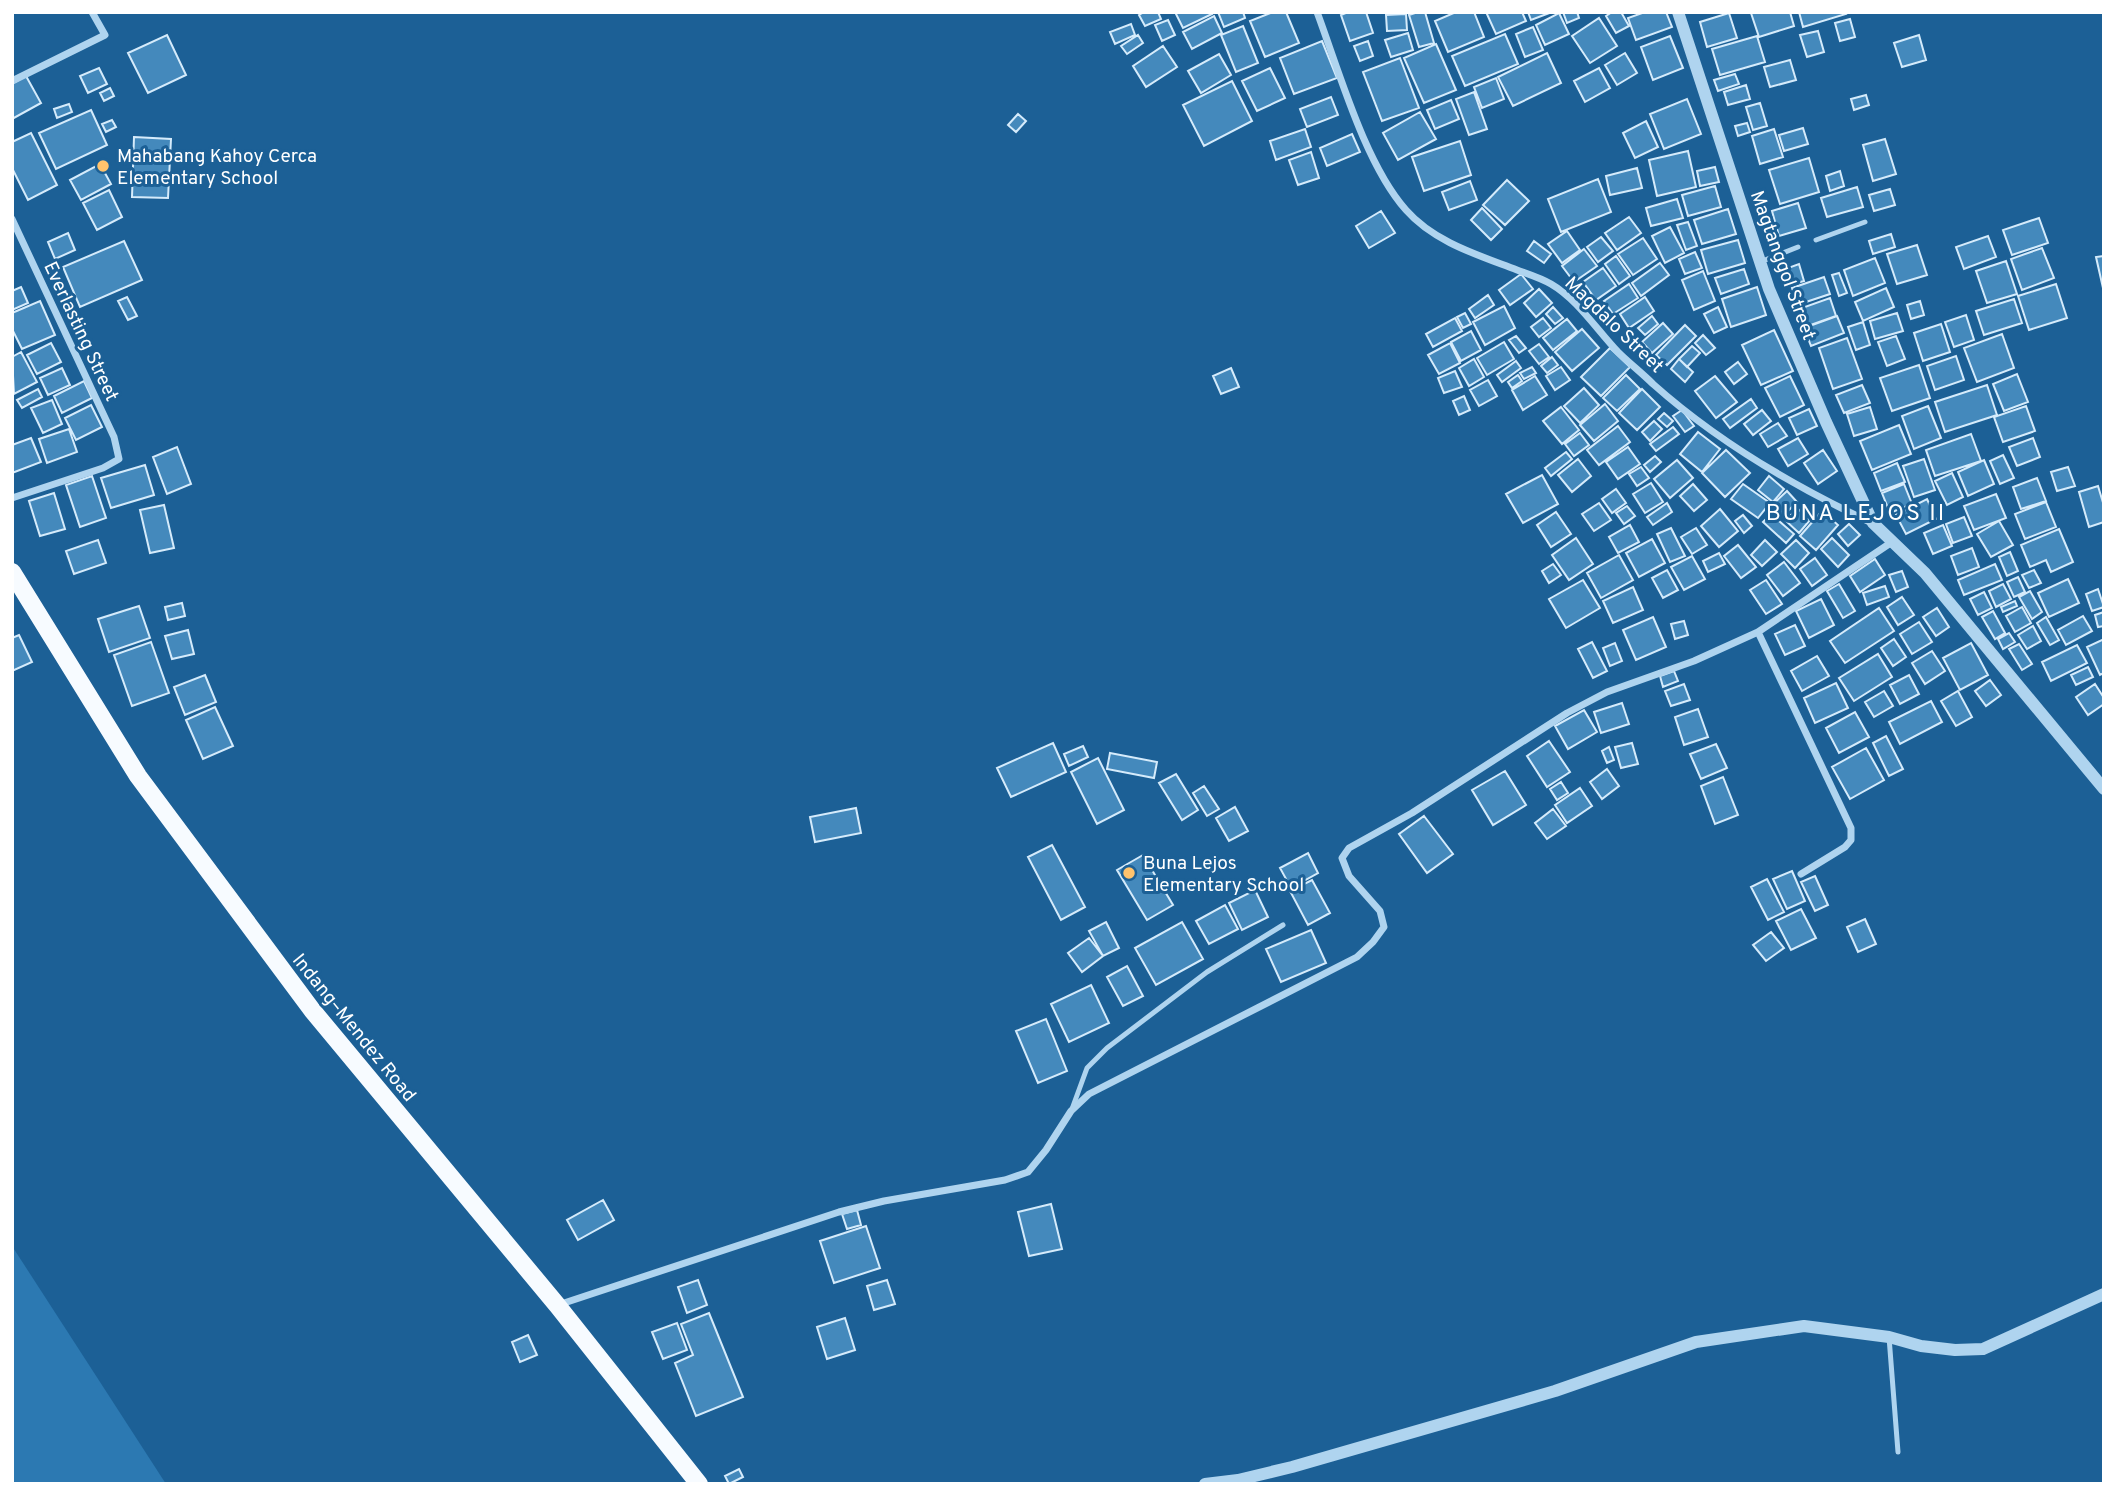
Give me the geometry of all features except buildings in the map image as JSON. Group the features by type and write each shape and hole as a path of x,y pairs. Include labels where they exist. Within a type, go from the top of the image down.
{"main road":[{"name":"Indang–Mendez Road","path":"12,572 138,776 286,976 557,1305 699,1484"}],"street":[{"path":"12,81 105,36 92,12"},
{"name":"Magdalo Street","path":"1317,12 1364,135 1384,178 1406,210 1433,233 1456,246 1552,284 1620,354 1725,441 1815,496 1872,523"},
{"name":"Magtanggol Street","path":"1678,12 1769,289 1872,523"},
{"name":"Everlasting Street","path":"12,219 114,437 119,458 103,468 12,498"},
{"path":"1872,523 1933,582 2104,789"},
{"path":"557,1305 839,1212 884,1201 1005,1180 1028,1172 1071,1111 1089,1094 1357,957 1373,942 1384,927 1380,911 1349,876 1342,858 1349,848 1412,813 1567,713 1608,692 1693,661 1758,632 1892,542"},
{"path":"1758,632 1851,828 1851,840 1845,847 1801,874"},
{"path":"1205,1484 1292,1467 1555,1391 1696,1342 1804,1326 1889,1337 1922,1346 1955,1350 1983,1349 2104,1294"}],"lane":[{"path":"1816,240 1865,222"},
{"path":"1759,262 1798,247"},
{"path":"1071,1111 1087,1068 1107,1048 1207,972 1283,925"},
{"path":"1889,1337 1898,1452"}],"shaded area":[{"path":"12,1246 166,1484 12,1484"}],"place":[{"name":"Mahabang Kahoy Cerca Elementary School","path":"103,166"},
{"name":"Buna Lejos Elementary School","path":"1129,873"}],"district":[{"name":"BUNA LEJOS II","path":"1856,512"}]}
